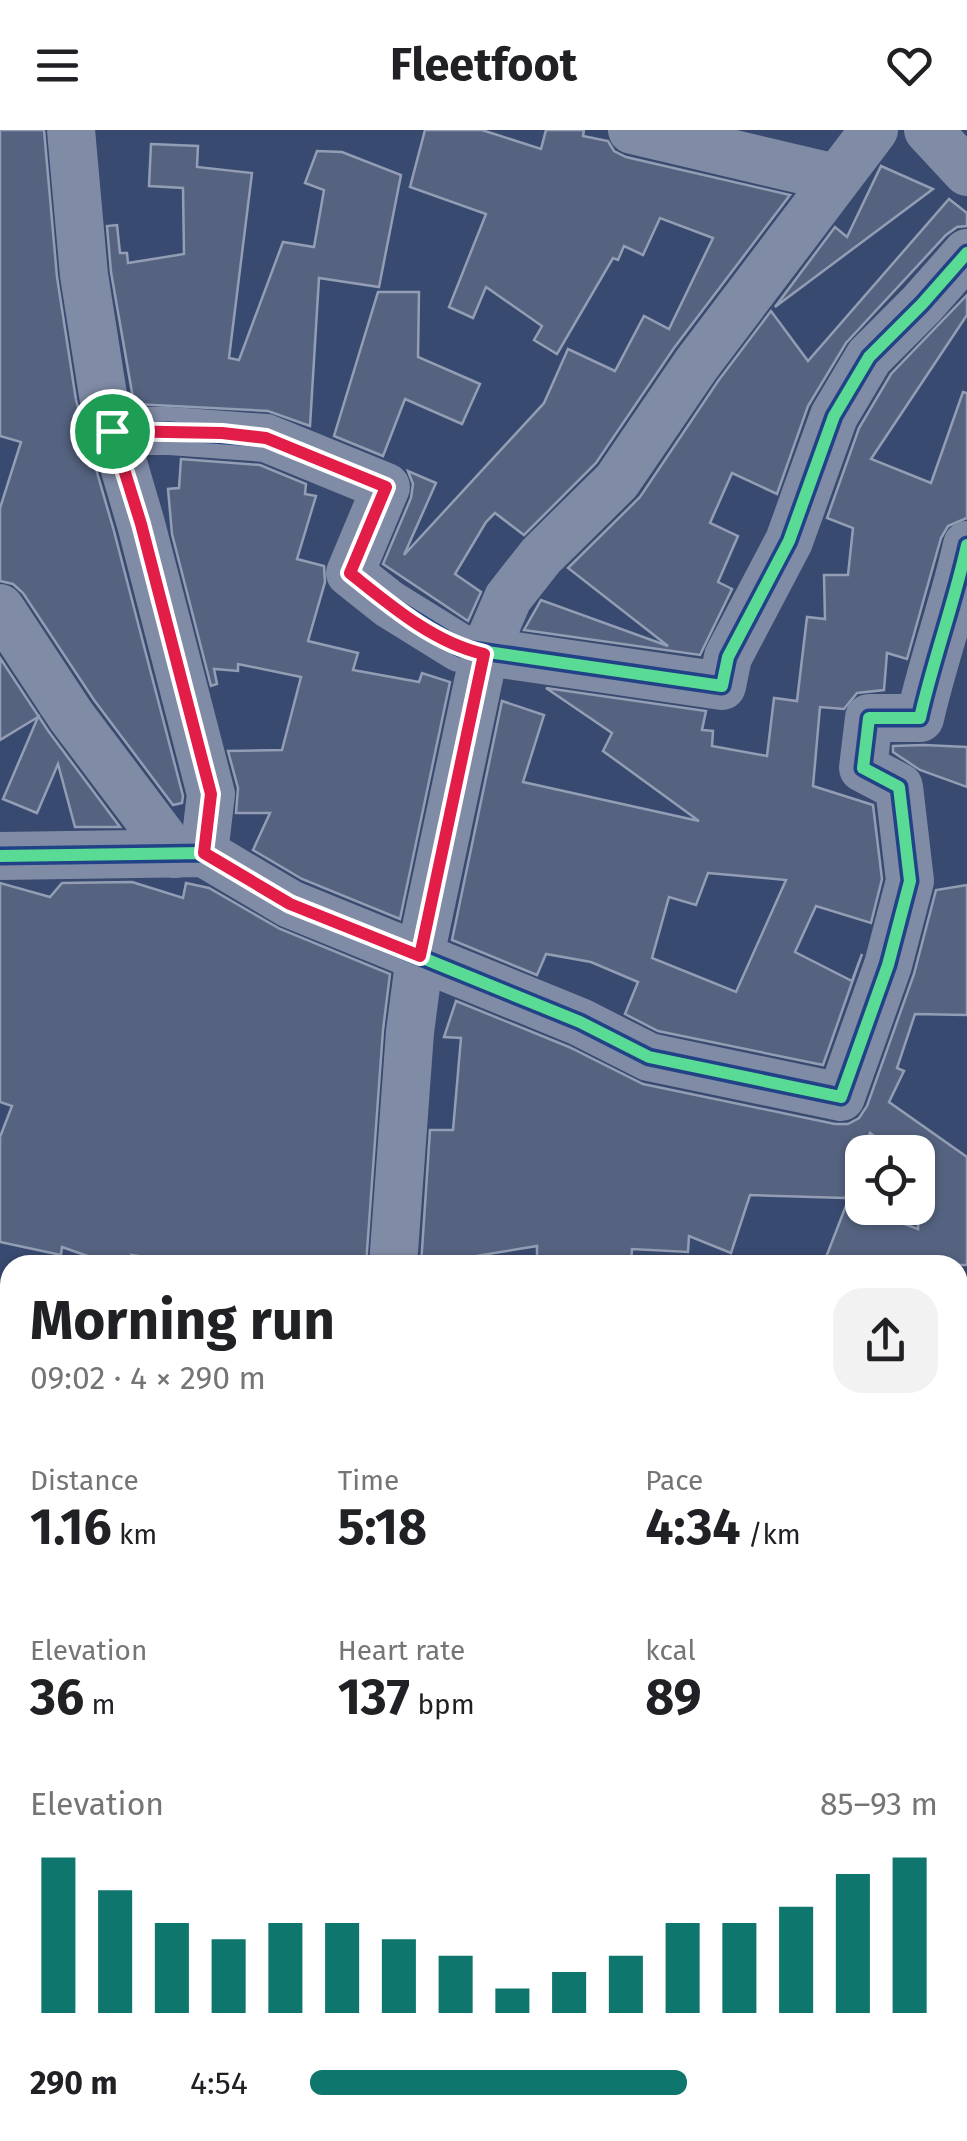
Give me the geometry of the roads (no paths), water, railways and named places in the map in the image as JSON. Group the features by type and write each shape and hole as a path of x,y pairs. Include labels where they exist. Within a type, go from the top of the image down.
{"street":[{"path":"72,130 84,275 103,395 211,794 190,853"},
{"path":"632,130 836,178"},
{"path":"394,1255 410,1032 420,956 484,654 508,598 541,556 617,480 696,365 874,130"},
{"path":"928,130 967,172"},
{"path":"112,431 266,438 386,487 350,573 389,604 460,648 722,686 728,658 789,541 834,416 868,356 967,253"},
{"path":"0,608 71,716 190,853 290,904 580,1022 649,1057 841,1097 888,965 910,881 899,787 863,768 869,718 920,718 967,545"},
{"path":"0,856 190,853"}]}
